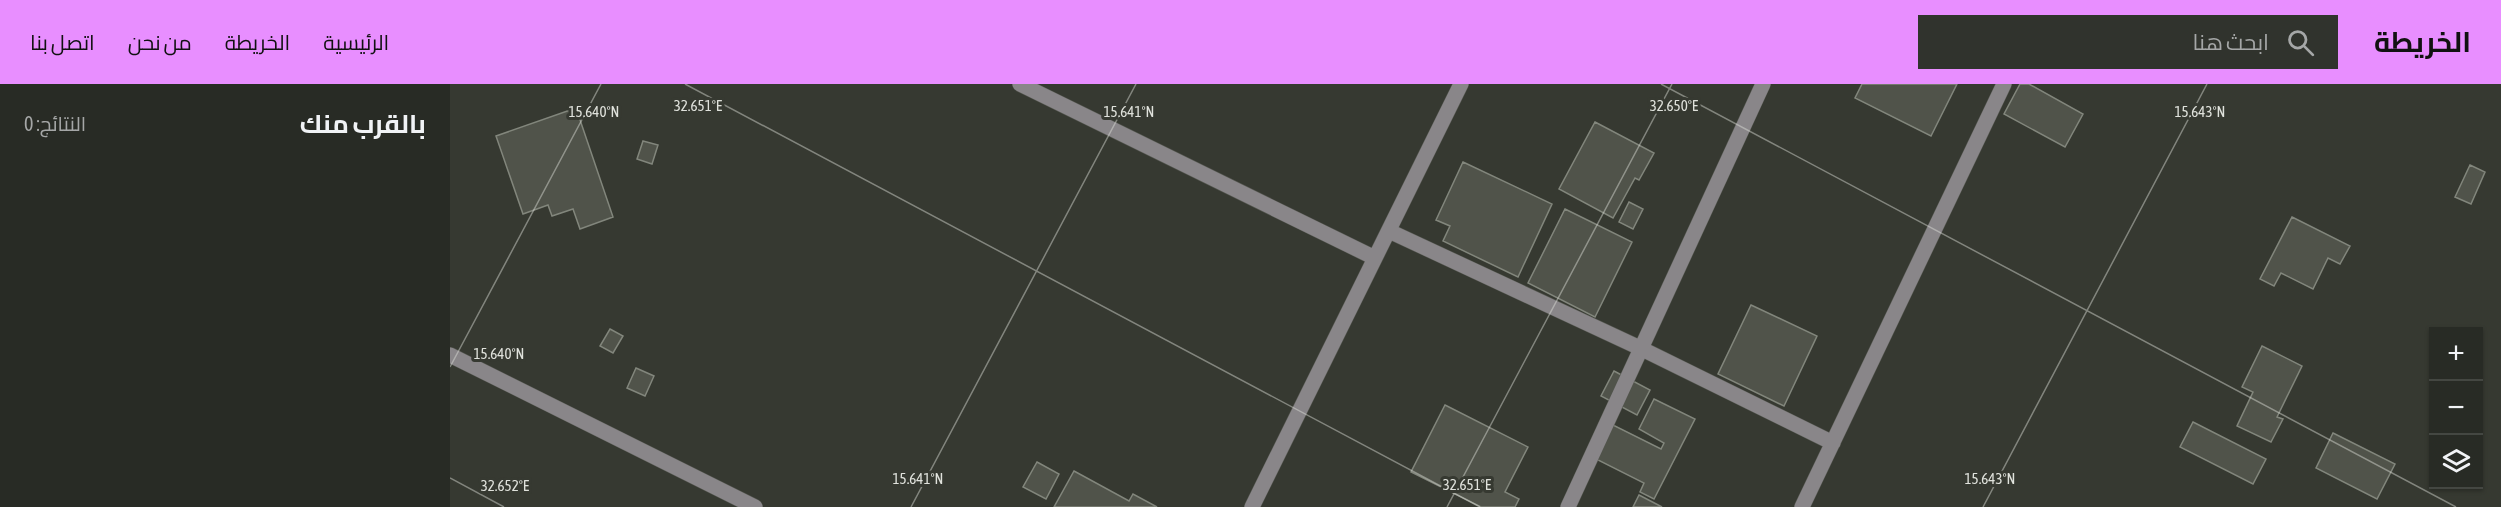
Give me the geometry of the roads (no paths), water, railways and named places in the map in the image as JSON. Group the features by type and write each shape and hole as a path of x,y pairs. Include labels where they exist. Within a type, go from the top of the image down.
{"street":[{"path":"1020,84 1375,258"},
{"path":"1252,507 1461,84"},
{"path":"1568,507 1763,84"},
{"path":"1802,507 2004,84"},
{"path":"1389,231 1640,348 1833,443"},
{"path":"450,356 754,507"}]}
